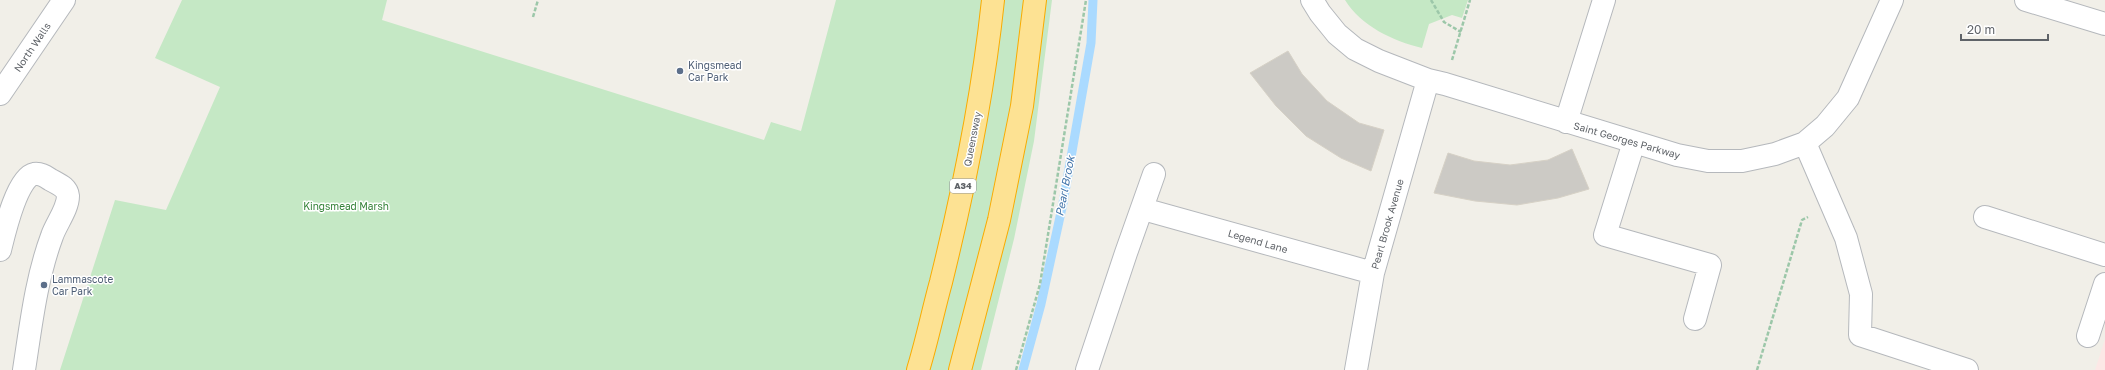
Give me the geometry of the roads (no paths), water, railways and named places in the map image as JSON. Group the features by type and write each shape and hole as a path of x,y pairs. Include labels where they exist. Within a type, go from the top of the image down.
{"highway":[{"name":"Queensway","path":"918,370 949,249 974,137 988,49 993,0"},
{"path":"960,370 999,220 1022,106 1035,0"}],"street":[{"name":"North Walls","path":"0,94 64,0"},
{"name":"Saint Georges Parkway","path":"1312,0 1320,13 1337,34 1355,49 1379,61 1437,82 1566,122 1677,155 1708,161 1742,161 1775,154 1806,143 1825,126 1848,98 1892,0"},
{"path":"1566,122 1604,0"},
{"path":"2026,0 2105,24"},
{"name":"Pearl Brook Avenue","path":"1356,370 1373,273 1437,82"},
{"path":"1634,142 1605,236 1710,265 1695,319"},
{"path":"1806,143 1846,238 1861,294 1860,335 1967,370"},
{"path":"0,250 14,201 26,179 33,174 40,174 64,188 68,196 66,206 53,231 42,262 24,370"},
{"path":"1087,370 1154,174"},
{"name":"Legend Lane","path":"1143,209 1373,273"},
{"path":"1985,217 2105,255"},
{"path":"2088,336 2105,284"}],"waterway":[{"name":"Pearl Brook","path":"1023,370 1041,304 1063,203 1091,43 1093,0"}],"place":[{"name":"Kingsmead Car Park","path":"680,71"},
{"name":"Lammascote Car Park","path":"44,285"}],"park label":[{"name":"Kingsmead Marsh","path":"346,206"}]}
